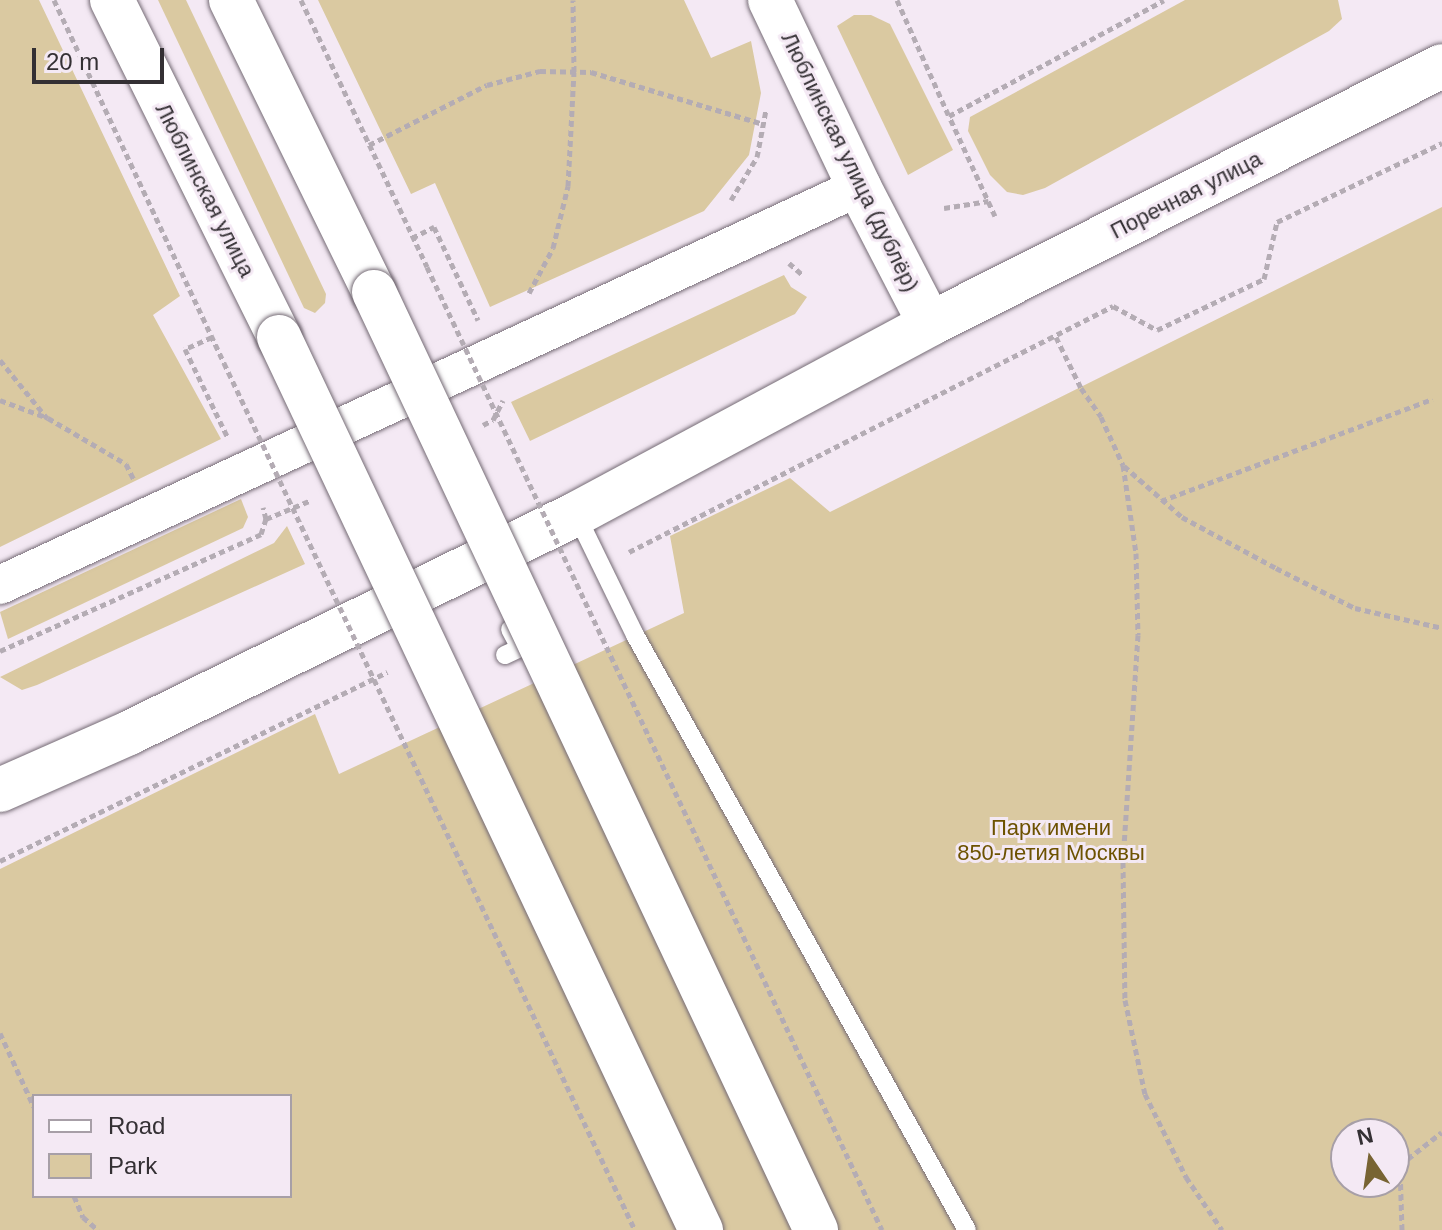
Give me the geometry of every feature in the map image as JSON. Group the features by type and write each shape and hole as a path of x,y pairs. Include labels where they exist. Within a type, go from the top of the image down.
{"main road":[{"name":"Люблинская улица","path":"112,0 279,337 701,1230"},
{"path":"231,0 374,292 816,1230"},
{"name":"Люблинская улица (дублёр)","path":"770,0 859,187 930,324"},
{"name":"Поречная улица","path":"0,790 481,568 930,324 1442,66"}],"street":[{"path":"0,585 859,187"}],"lane":[{"path":"576,514 635,635 967,1230"},
{"path":"503,615 520,648 505,655"}],"path":[{"path":"54,0 635,1230"},
{"path":"301,0 882,1230"},
{"path":"527,296 553,248 568,186 574,72 573,0"},
{"path":"897,0 995,216"},
{"path":"949,116 1164,0"},
{"path":"369,145 487,85 540,71 591,72 763,124"},
{"path":"1442,143 1277,222 1264,279 1157,330 1113,306 1056,337 1123,465 1160,502 1276,568 1355,608 1442,628"},
{"path":"944,208 988,201"},
{"path":"412,238 434,227 480,325"},
{"path":"212,337 185,349 232,448"},
{"path":"0,360 48,418"},
{"path":"1160,502 1433,399"},
{"path":"0,400 48,418 126,464 140,492"},
{"path":"1123,465 1136,553 1138,635 1123,862 1125,1000 1145,1094 1186,1177 1222,1230"},
{"path":"0,651 261,534 266,519 262,504"},
{"path":"0,1033 32,1103"},
{"path":"1402,1230 1400,1165 1442,1132"},
{"path":"75,1198 83,1217 98,1230"}],"green space":[{"path":"0,0 39,0 180,296 153,315 221,439 0,547"},
{"path":"158,0 186,0 326,294 325,303 315,313 304,308"},
{"path":"318,0 684,0 711,58 751,41 761,93 749,155 704,211 490,307 435,183 411,194"},
{"path":"1185,0 1338,0 1342,19 1329,31 1045,188 1023,195 1007,192 990,175 968,131 970,117"},
{"path":"854,15 871,15 890,24 953,150 908,175 837,26"},
{"name":"Парк имени 850-летия Москвы","path":"1442,207 1442,1230 0,1230 0,869 315,714 339,774 684,613 670,536 790,478 830,512"},
{"path":"784,275 791,287 807,297 795,314 530,441 511,402"},
{"path":"241,499 248,517 243,528 8,639 0,612"},
{"path":"287,526 305,564 37,685 22,690 0,677 274,543"}]}
